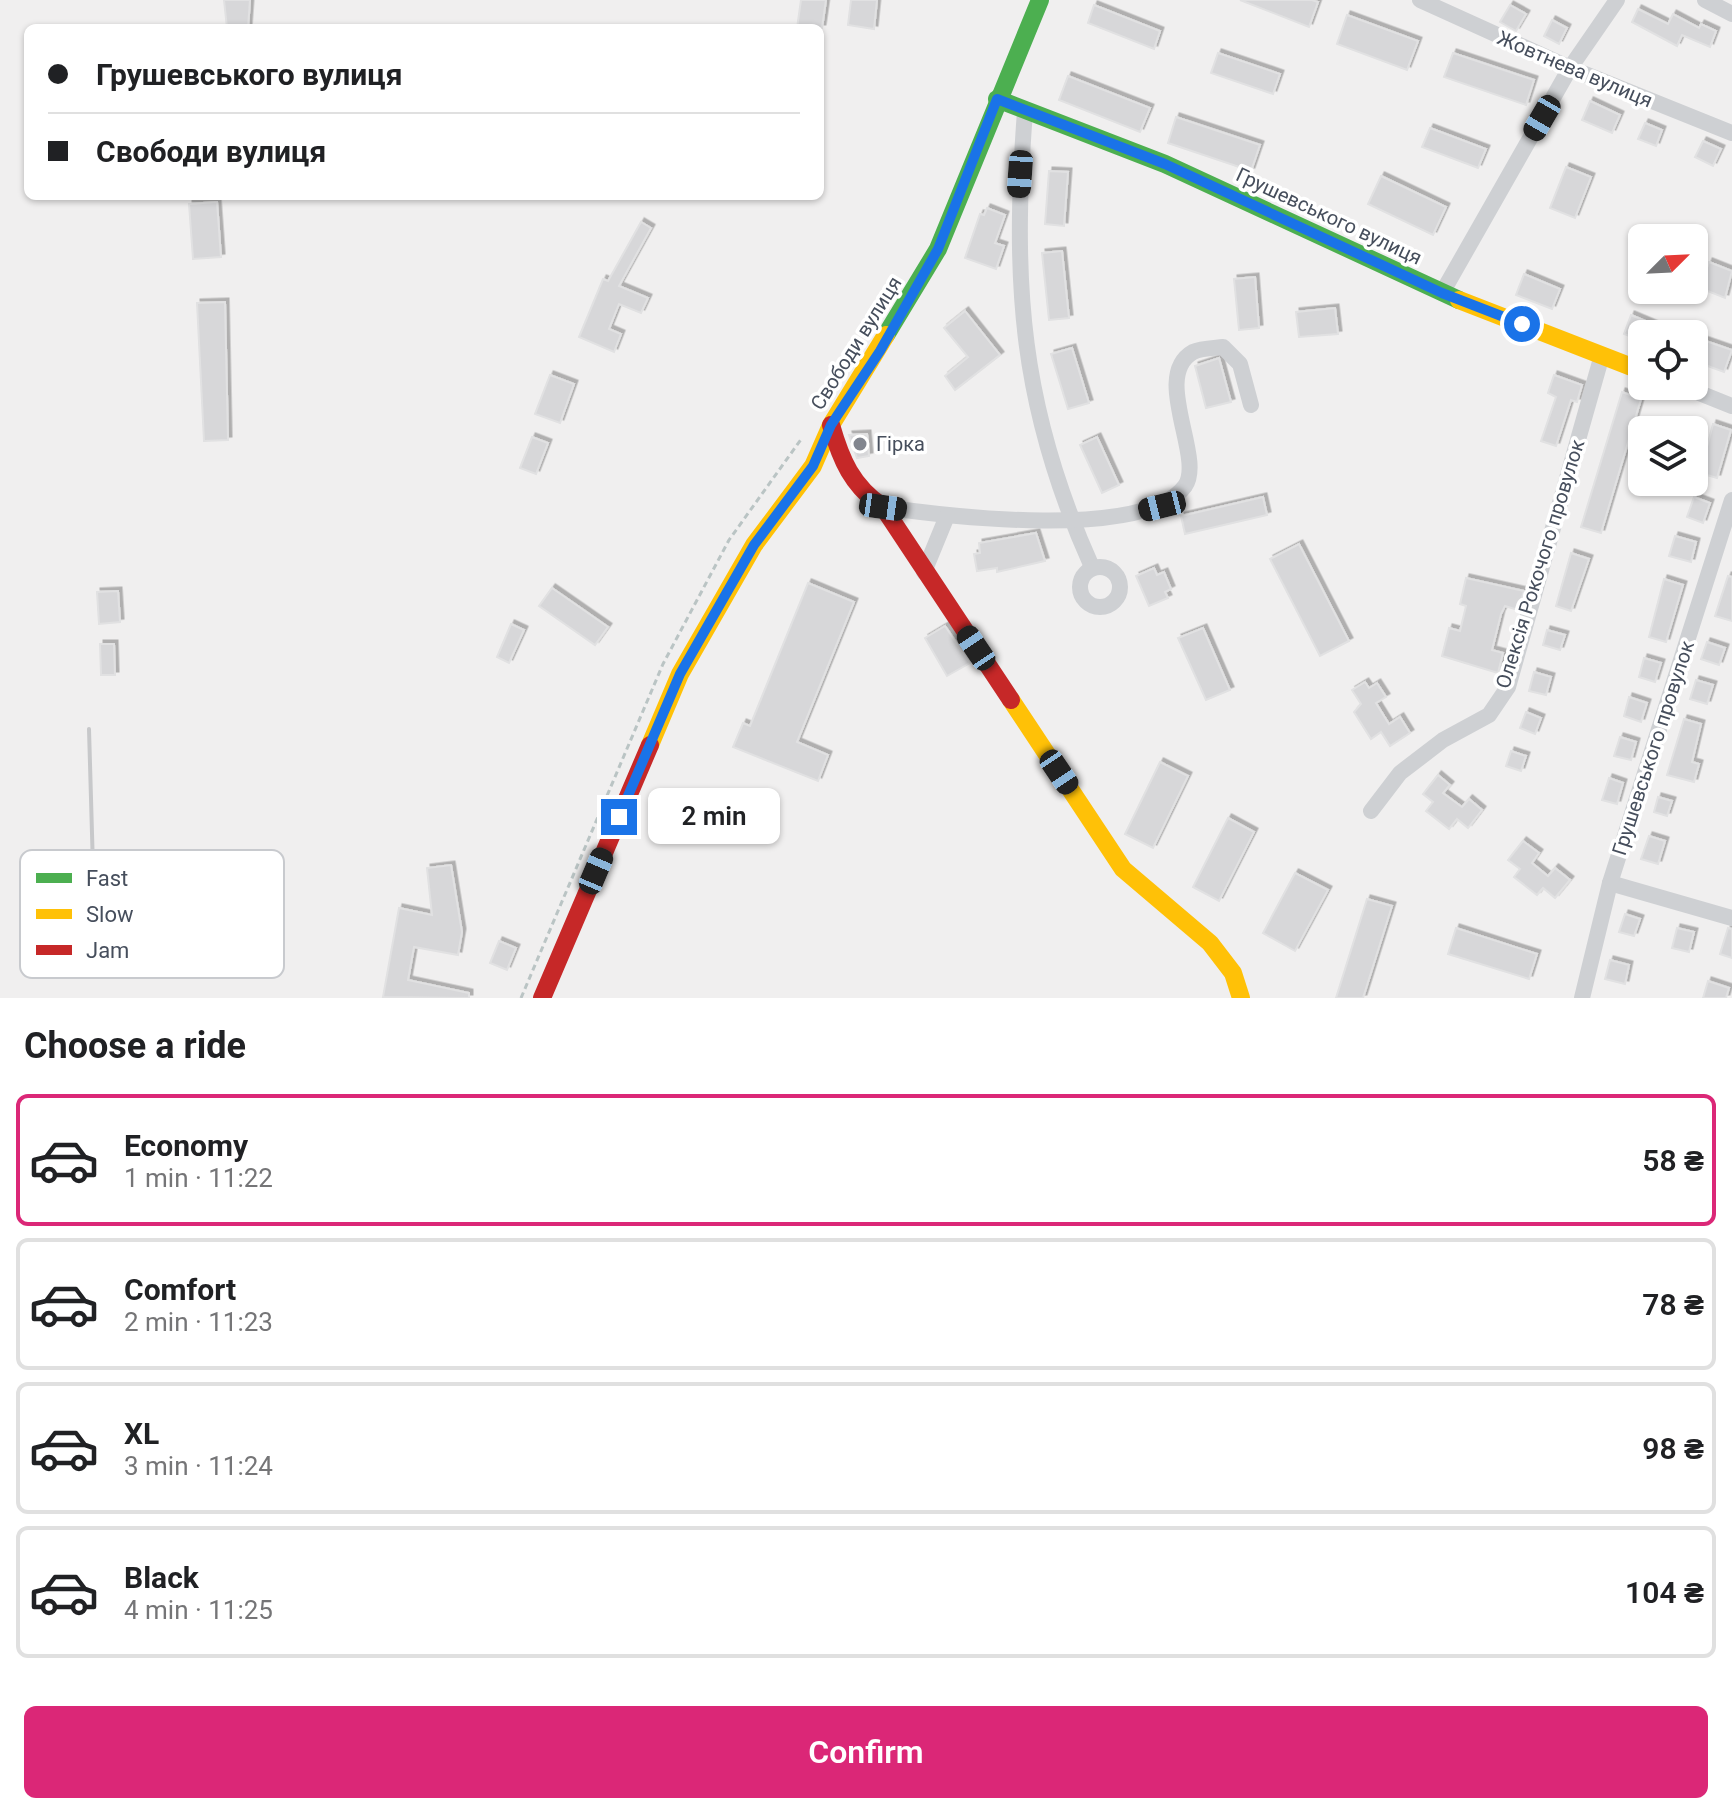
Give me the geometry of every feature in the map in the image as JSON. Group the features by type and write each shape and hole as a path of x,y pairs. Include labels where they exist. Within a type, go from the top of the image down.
{"street":[{"name":"Свободи вулиця","path":"542,998 680,674 754,545 813,466 831,425 880,351 938,249 1040,0"},
{"name":"Жовтнева вулиця","path":"1420,0 1570,68 1732,133"},
{"path":"1442,293 1570,68 1617,0"},
{"path":"1705,0 1732,14"},
{"name":"Грушевського вулиця","path":"997,99 1165,164 1442,293 1628,365"},
{"path":"1025,111 1018,221 1019,282 1026,355 1052,466 1092,567"},
{"path":"831,425 843,468 863,495 883,507 947,516 1071,520 1162,506 1188,482 1191,468 1181,427 1178,380 1183,363 1194,352 1223,347 1240,364 1251,405"},
{"name":"Олексія Рокочого провулок","path":"1371,811 1400,773 1443,740 1489,715 1508,687 1602,355"},
{"path":"1708,396 1732,406"},
{"name":"Грушевського провулок","path":"1582,998 1610,883 1732,500"},
{"path":"883,507 1123,869 1210,943 1233,973 1241,998"},
{"path":"924,572 947,516"},
{"path":"1610,883 1732,918"}],"building":[{"path":"224,0 250,0 248,24 227,24"},
{"path":"801,0 826,0 823,24 798,24"},
{"path":"851,0 877,0 874,29 848,25"},
{"path":"1240,0 1312,0 1318,2 1309,27"},
{"path":"1094,5 1160,31 1154,49 1088,23"},
{"path":"1510,5 1526,14 1516,31 1500,22"},
{"path":"1638,9 1668,24 1673,14 1699,28 1701,24 1716,31 1710,47 1682,35 1677,46 1632,22"},
{"path":"1347,15 1418,41 1407,70 1337,44"},
{"path":"1552,20 1567,28 1559,44 1544,36"},
{"path":"1218,53 1280,74 1273,94 1211,73"},
{"path":"1453,53 1534,80 1526,105 1444,77"},
{"path":"1068,76 1150,108 1140,132 1059,100"},
{"path":"1590,101 1620,115 1612,133 1582,120"},
{"path":"1176,117 1260,145 1251,171 1168,143"},
{"path":"1645,123 1662,130 1656,146 1638,139"},
{"path":"1430,128 1486,149 1478,168 1422,147"},
{"path":"1703,141 1721,149 1713,166 1695,157"},
{"path":"1566,167 1591,177 1575,218 1550,208"},
{"path":"1049,171 1068,172 1064,226 1045,224"},
{"path":"1381,176 1446,207 1433,235 1368,204"},
{"path":"217,202 221,257 193,259 189,204"},
{"path":"987,208 1005,215 995,243 1004,246 996,269 965,258 980,214 984,215"},
{"path":"641,222 651,228 619,286 648,298 641,313 619,304 609,329 621,334 614,352 579,337 603,279 608,281"},
{"path":"1062,251 1069,318 1049,320 1042,253"},
{"path":"1709,262 1732,271 1725,298 1708,291"},
{"path":"1524,274 1560,289 1552,309 1516,295"},
{"path":"1255,277 1259,328 1239,330 1234,279"},
{"path":"225,302 228,440 204,441 197,303"},
{"path":"1335,308 1338,334 1299,337 1296,312"},
{"path":"965,311 1000,355 955,390 945,376 968,357 944,328"},
{"path":"1708,342 1732,350 1724,372 1708,366"},
{"path":"1072,348 1089,403 1068,409 1051,354"},
{"path":"1219,358 1231,402 1206,408 1195,366"},
{"path":"550,375 574,384 560,423 535,414"},
{"path":"1554,375 1582,385 1577,402 1571,400 1556,446 1541,441 1556,397 1548,393"},
{"path":"1622,392 1628,394 1628,400 1641,400 1636,416 1628,416 1628,443 1601,533 1581,527"},
{"path":"1713,424 1731,430 1717,478 1708,475 1708,443"},
{"path":"867,434 869,456 857,458 849,435"},
{"path":"532,437 548,443 536,474 520,468"},
{"path":"1097,437 1119,485 1102,493 1080,445"},
{"path":"1263,497 1267,515 1185,534 1181,516"},
{"path":"1694,497 1710,503 1703,523 1687,517"},
{"path":"1036,533 1045,561 997,572 997,568 977,571 974,554 980,553 979,543"},
{"path":"1675,536 1696,542 1691,562 1669,556"},
{"path":"1299,544 1349,641 1320,656 1270,559"},
{"path":"1571,553 1589,559 1571,611 1556,606"},
{"path":"1154,568 1157,575 1164,572 1171,589 1165,592 1168,598 1149,606 1136,576"},
{"path":"1728,576 1732,577 1732,621 1715,616"},
{"path":"1466,578 1524,591 1518,610 1505,606 1501,614 1492,650 1503,653 1498,673 1442,656 1449,628 1460,631 1466,606 1460,604"},
{"path":"1664,579 1683,585 1666,642 1649,637"},
{"path":"808,583 854,602 797,742 828,755 818,781 733,747 743,723 750,726"},
{"path":"552,588 608,627 595,645 539,606"},
{"path":"118,591 120,622 99,624 97,592"},
{"path":"511,624 524,630 509,663 497,657"},
{"path":"945,626 970,663 947,676 925,638"},
{"path":"1203,628 1230,690 1206,700 1178,638"},
{"path":"1547,630 1565,635 1560,650 1543,645"},
{"path":"1707,642 1725,648 1719,665 1701,659"},
{"path":"100,644 114,644 115,675 101,675"},
{"path":"1644,658 1661,663 1655,682 1639,677"},
{"path":"1534,672 1551,677 1546,695 1529,691"},
{"path":"1696,680 1713,685 1707,704 1690,699"},
{"path":"1365,682 1369,688 1377,683 1386,697 1376,703 1389,724 1400,717 1410,733 1390,746 1381,732 1371,739 1354,712 1361,704 1352,690"},
{"path":"1629,697 1647,703 1641,722 1624,716"},
{"path":"1526,712 1541,718 1535,734 1520,728"},
{"path":"1684,719 1701,724 1692,762 1699,764 1694,782 1667,775"},
{"path":"1620,737 1636,742 1631,760 1614,756"},
{"path":"1511,751 1526,756 1521,771 1506,766"},
{"path":"1160,762 1188,776 1153,848 1125,834"},
{"path":"1438,775 1450,785 1443,793 1462,807 1469,799 1482,810 1468,828 1457,819 1449,829 1426,811 1433,802 1423,794"},
{"path":"1609,778 1623,783 1617,804 1602,800"},
{"path":"1658,797 1672,801 1667,816 1654,812"},
{"path":"1228,818 1254,832 1219,901 1193,887"},
{"path":"1649,836 1665,841 1658,864 1641,859"},
{"path":"1523,841 1539,853 1532,863 1548,876 1555,868 1570,880 1555,898 1543,888 1537,895 1514,877 1520,869 1508,860"},
{"path":"451,865 462,932 458,955 414,947 408,980 469,993 469,998 383,997 399,908 432,915 427,868"},
{"path":"1295,873 1328,890 1295,951 1263,933"},
{"path":"1367,899 1392,906 1363,998 1336,998"},
{"path":"1625,914 1640,919 1634,936 1619,932"},
{"path":"1456,928 1537,954 1529,979 1448,954"},
{"path":"1677,928 1694,932 1689,952 1672,948"},
{"path":"1728,928 1732,929 1732,958 1720,954"},
{"path":"499,941 516,948 507,970 490,963"},
{"path":"1610,960 1629,965 1625,984 1605,979"},
{"path":"1708,981 1729,988 1726,998 1703,998"}],"railway":[{"path":"89,729 92,850"}],"traffic: fast":[{"path":"886,335 938,249 1040,0"},
{"path":"997,99 1165,164 1459,300"}],"traffic: slow":[{"path":"1459,300 1628,366"},
{"path":"650,745 680,674 754,545 813,466 831,425 886,335"},
{"path":"1011,700 1123,869 1210,943 1233,973 1241,998"}],"traffic: jam":[{"path":"831,425 849,471 863,490 883,507 1011,700"},
{"path":"542,998 650,745"}],"place":[{"name":"Гірка","path":"860,444"}],"route":[{"path":"619,817 680,674 754,545 813,466 831,425 880,351 938,249 997,99 1165,164 1442,293 1522,324"}]}
